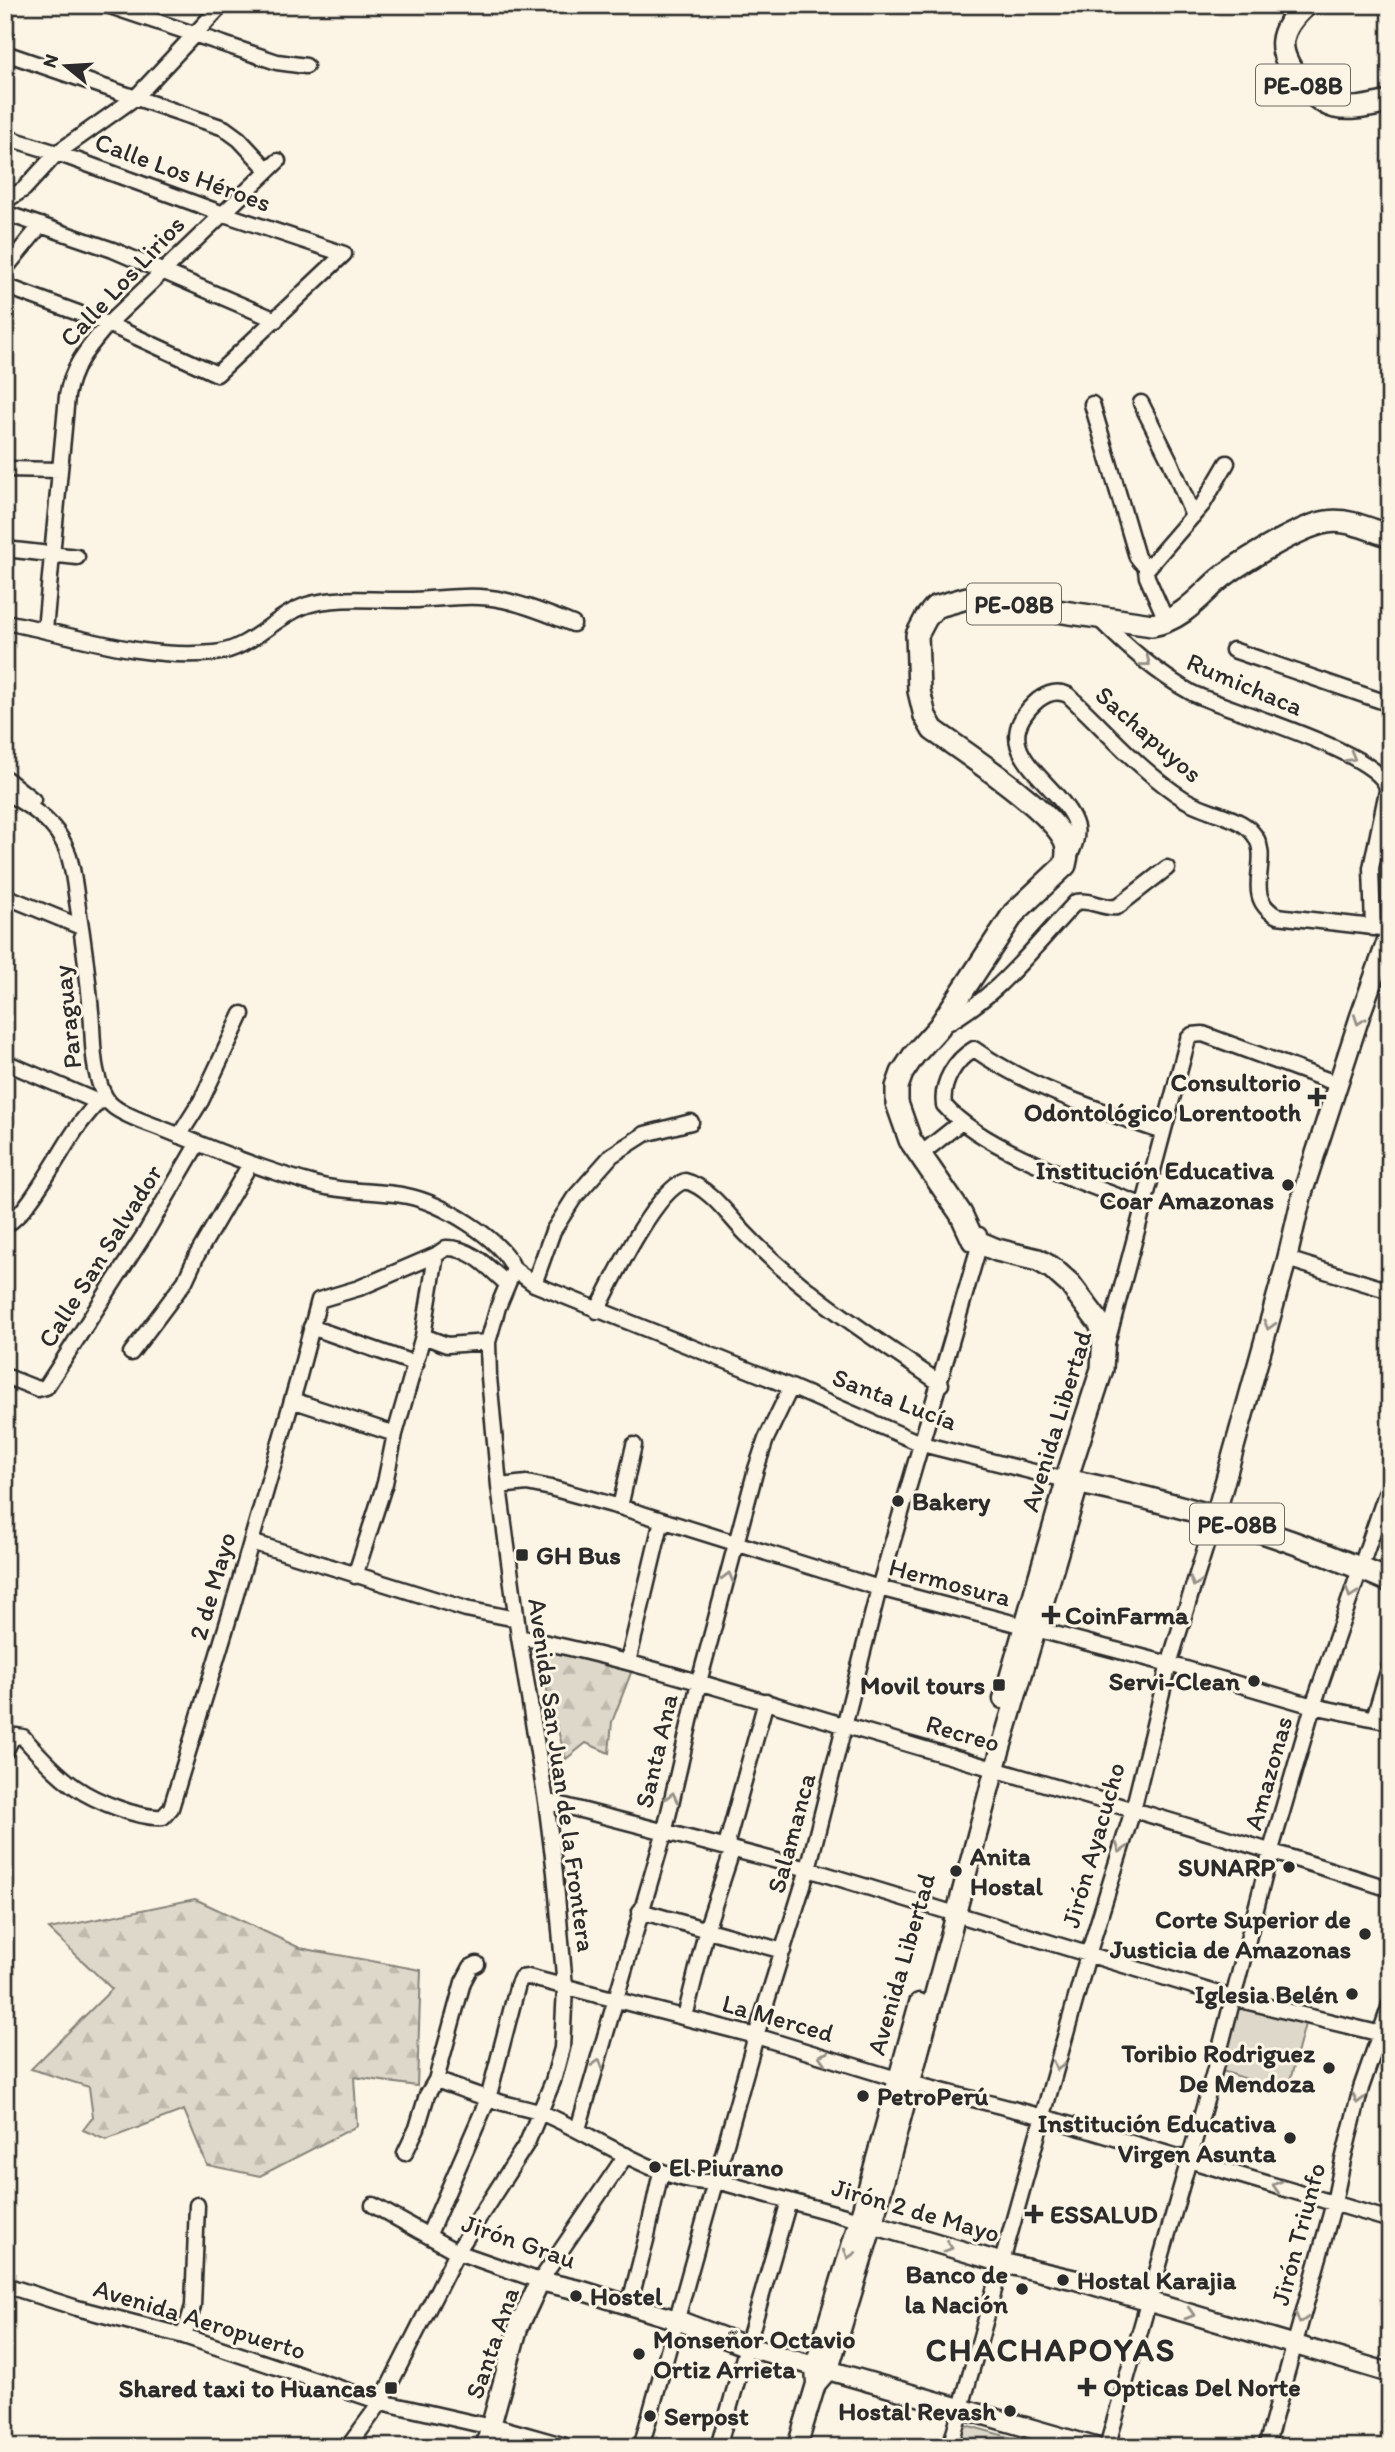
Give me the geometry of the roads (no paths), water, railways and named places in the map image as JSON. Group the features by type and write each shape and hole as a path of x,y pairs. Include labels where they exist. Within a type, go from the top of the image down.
{"highway":[{"name":"PE-08B","path":"1306,5 1289,23 1282,41 1286,62 1307,89 1336,107 1350,108 1390,102"},
{"path":"1167,622 1192,606 1238,564 1309,527 1328,521 1348,523 1390,536"},
{"name":"PE-08B","path":"1065,865 1067,845 1059,830 1040,809 933,730 925,716 919,691 917,635 935,607 967,598 1139,624 1167,622"},
{"path":"1065,865 1014,913 939,1027 902,1073 897,1087 897,1103 910,1140 976,1235 998,1250 1038,1260 1052,1268 1076,1291 1100,1324 1105,1352"},
{"path":"976,1235 1052,1255 1094,1297 1112,1327"},
{"name":"Avenida Libertad","path":"1073,1482 1112,1370 1115,1353 1112,1327"},
{"name":"Avenida Libertad","path":"1073,1482 1105,1352"},
{"name":"Santa Lucía","path":"1073,1482 1215,1517 1390,1581"}],"main road":[{"name":"Jirón Ayacucho","path":"1215,1517 1287,1259 1302,1195 1384,930"},
{"name":"Avenida Libertad","path":"797,2447 866,2222 990,1766 1073,1482"},
{"name":"Jirón 2 de Mayo","path":"866,2222 1003,2263 1076,2280 1390,2373"},
{"name":"Jirón Grau","path":"540,2281 583,2291 677,2320 748,2347 1095,2447"},
{"name":"Santa Ana","path":"485,2447 518,2328 540,2281"},
{"path":"491,2427 562,2447"}],"street":[{"path":"107,5 277,62 306,66"},
{"path":"5,201 24,189 57,153 135,97 222,5"},
{"path":"5,53 135,97"},
{"name":"Calle Los Lirios","path":"60,470 69,382 79,360 108,324 273,165 224,128 135,97"},
{"name":"Calle Los Héroes","path":"5,137 344,254 276,320"},
{"path":"5,213 113,250 276,320 217,373 108,324 5,286"},
{"path":"5,269 41,225"},
{"path":"1141,403 1193,516"},
{"path":"1092,404 1138,557 1149,565"},
{"path":"1167,622 1147,577 1149,565 1203,505 1227,463"},
{"path":"5,469 60,470 45,630"},
{"path":"5,549 52,552 77,557"},
{"path":"5,622 142,653 189,654 216,653 242,644 283,615 309,604 358,599 500,599 532,607 573,624"},
{"name":"Rumichaca","path":"1096,616 1127,646 1178,685 1196,695 1337,748 1360,762 1387,785"},
{"path":"1233,650 1390,704"},
{"name":"Sachapuyos","path":"1065,865 1077,839 1076,827 1069,811 1024,761 1018,746 1019,730 1025,715 1040,699 1055,691 1068,695 1140,765 1185,800 1250,829 1259,842 1261,853 1258,894 1266,910 1277,916 1384,930"},
{"path":"5,778 33,800 51,819 62,840"},
{"path":"1384,930 1371,867 1387,785"},
{"path":"5,792 29,806 51,825 62,840"},
{"name":"Paraguay","path":"62,840 72,871 81,927 96,1069 102,1101"},
{"path":"939,1027 960,1017 984,998 1076,902 1089,900 1111,908 1117,907 1167,868"},
{"path":"5,896 81,927"},
{"path":"180,1136 201,1101 242,1013"},
{"path":"1112,1327 1188,1039 1192,1035 1203,1034 1338,1084"},
{"path":"1144,1206 1038,1164 960,1123 944,1105 943,1089 954,1067 974,1049 1008,1071 1068,1099 1163,1132"},
{"name":"Santa Lucía","path":"5,1062 250,1164 321,1186 354,1192 408,1196 433,1205 490,1240 504,1252 514,1269 534,1284 791,1387 922,1444 1073,1482"},
{"path":"5,1225 13,1223 78,1126 102,1101"},
{"path":"534,1284 553,1231 574,1198 612,1154 645,1135 691,1122"},
{"path":"921,1154 960,1123"},
{"name":"Calle San Salvador","path":"5,1376 38,1389 46,1387 52,1380 146,1232 198,1143"},
{"path":"131,1353 185,1281 197,1255 250,1164"},
{"path":"597,1311 658,1205 678,1183 695,1183 771,1260 838,1314 941,1384"},
{"name":"Salamanca","path":"641,2447 756,2036 808,1869 879,1588 941,1384 976,1235"},
{"path":"355,1576 385,1483 395,1434 416,1364 436,1255 446,1248 465,1252 478,1258 507,1284"},
{"name":"2 de Mayo","path":"5,1752 11,1740 17,1736 23,1737 75,1787 122,1810 143,1816 163,1817 167,1813 171,1808 251,1542 318,1300 359,1288 436,1255"},
{"path":"1287,1259 1390,1291"},
{"name":"Avenida San Juan de la Frontera","path":"348,2447 381,2402 457,2252 527,2143 559,2065 562,2048 565,1987 555,1873 516,1619 499,1486 488,1342 498,1307 514,1269"},
{"path":"312,1327 416,1364"},
{"name":"Avenida Libertad","path":"1105,1352 1112,1327"},
{"path":"423,1336 447,1345 488,1342"},
{"name":"Santa Ana","path":"578,2129 664,1834 699,1682 766,1438 791,1387"},
{"path":"292,1400 395,1434"},
{"path":"620,1507 634,1445"},
{"name":"Amazonas","path":"1107,2447 1150,2302 1271,1850 1313,1706 1390,1482"},
{"name":"Hermosura","path":"499,1486 527,1483 620,1507 879,1588 1169,1664 1313,1706 1390,1722"},
{"name":"Jirón Ayacucho","path":"950,2447 1088,1955 1133,1810 1169,1664 1215,1517"},
{"path":"628,1662 662,1520"},
{"path":"251,1542 466,1609 516,1619"},
{"name":"Recreo","path":"519,1637 628,1662 766,1701 1271,1850 1390,1889"},
{"path":"1374,1718 1390,1665"},
{"path":"685,2017 732,1851 727,1843 766,1701"},
{"path":"546,1801 664,1834 808,1869 1232,1998 1385,2036"},
{"path":"640,1911 783,1951"},
{"path":"405,2153 417,2128 427,2095 436,2080 463,1982 471,1967 477,1964"},
{"name":"La Merced","path":"488,2099 518,1984 521,1978 528,1977 756,2036 904,2081 1044,2117 1390,2220"},
{"name":"Jirón Triunfo","path":"1266,2447 1334,2203 1361,2088 1385,2036 1390,2005"},
{"name":"Jirón 2 de Mayo","path":"436,2080 488,2099 541,2113 661,2172 704,2183 717,2181 866,2222"},
{"path":"429,2234 488,2099"},
{"name":"Santa Ana","path":"540,2281 626,2155"},
{"path":"629,2306 661,2172"},
{"path":"718,2447 789,2201"},
{"path":"184,2336 193,2306 197,2205"},
{"name":"Jirón Grau","path":"373,2205 457,2252 540,2281"},
{"name":"Avenida Aeropuerto","path":"5,2286 184,2336 381,2402 491,2427"}],"place":[{"name":"Consultorio Odontológico Lorentooth","path":"1317,1097"},
{"name":"Institución Educativa Coar Amazonas","path":"1288,1185"},
{"name":"Bakery","path":"898,1501"},
{"name":"GH Bus","path":"522,1555"},
{"name":"CoinFarma","path":"1051,1615"},
{"name":"Servi-Clean","path":"1254,1681"},
{"name":"Movil tours","path":"999,1685"},
{"name":"SUNARP","path":"1289,1867"},
{"name":"Anita Hostal","path":"956,1871"},
{"name":"Corte Superior de Justicia de Amazonas","path":"1365,1934"},
{"name":"Iglesia Belén","path":"1352,1994"},
{"name":"Toribio Rodriguez De Mendoza","path":"1329,2068"},
{"name":"PetroPerú","path":"863,2096"},
{"name":"Institución Educativa Virgen Asunta","path":"1290,2138"},
{"name":"El Piurano","path":"655,2167"},
{"name":"ESSALUD","path":"1034,2214"},
{"name":"Hostal Karajia","path":"1063,2280"},
{"name":"Banco de la Nación","path":"1022,2289"},
{"name":"Hostel","path":"576,2296"},
{"name":"Monseñor Octavio Ortiz Arrieta","path":"639,2354"},
{"name":"Opticas Del Norte","path":"1087,2387"},
{"name":"Shared taxi to Huancas","path":"391,2388"},
{"name":"Hostal Revash","path":"1010,2411"},
{"name":"Serpost","path":"650,2416"}],"district":[{"name":"CHACHAPOYAS","path":"1051,2349"}]}
